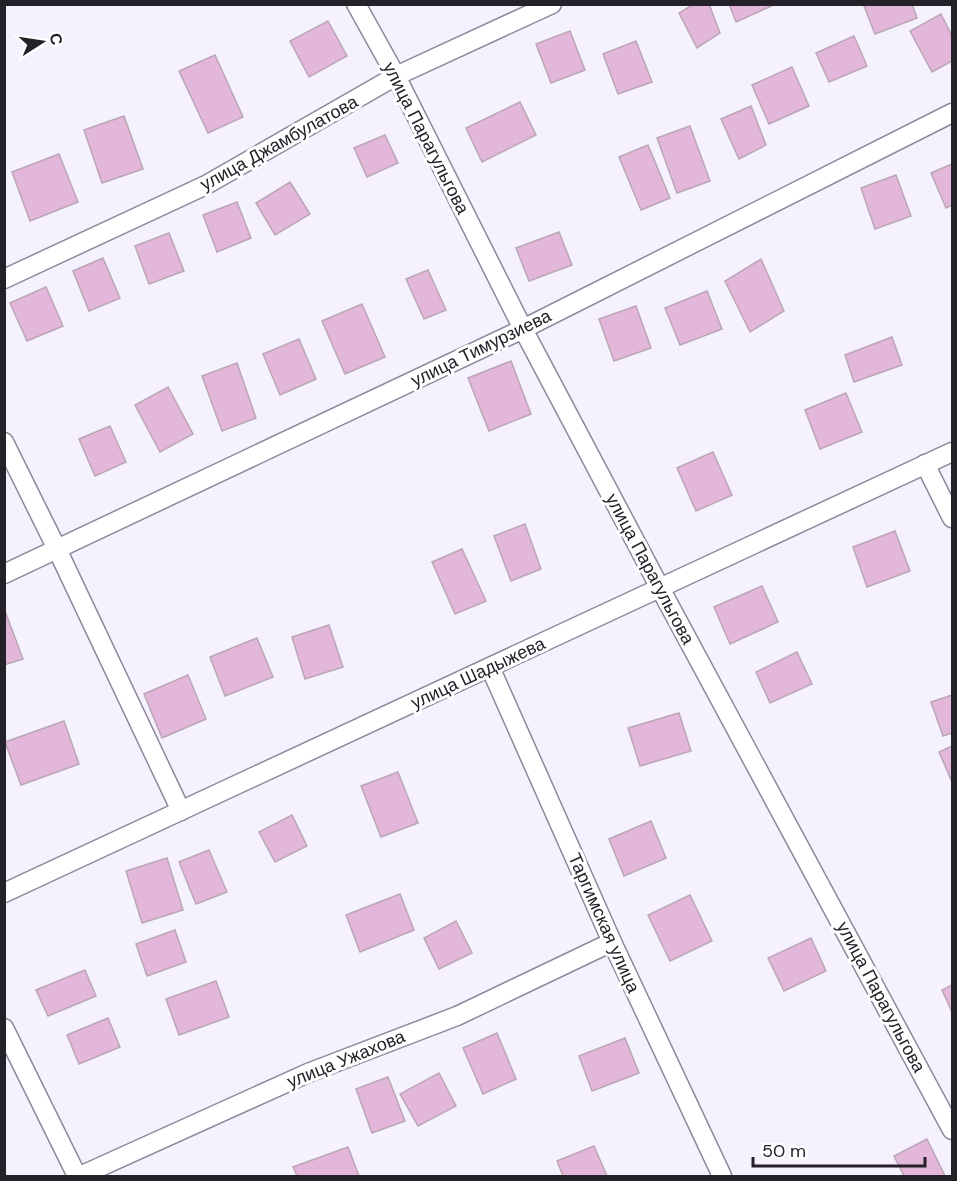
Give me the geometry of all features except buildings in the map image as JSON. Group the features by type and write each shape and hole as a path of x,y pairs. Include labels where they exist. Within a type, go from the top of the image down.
{"street":[{"name":"улица Парагульгова","path":"356,4 396,76 523,329 660,588 952,1130"},
{"name":"улица Джамбулатова","path":"4,279 206,185 396,76 552,4"},
{"name":"улица Тимурзиева","path":"4,574 523,329 952,113"},
{"path":"4,442 181,811"},
{"name":"улица Шадыжева","path":"4,893 952,452"},
{"path":"925,464 952,518"},
{"name":"Таргимская улица","path":"490,667 612,942 722,1176"},
{"name":"улица Ужахова","path":"79,1176 308,1073 457,1016 612,942"},
{"path":"4,1028 79,1176"}]}
